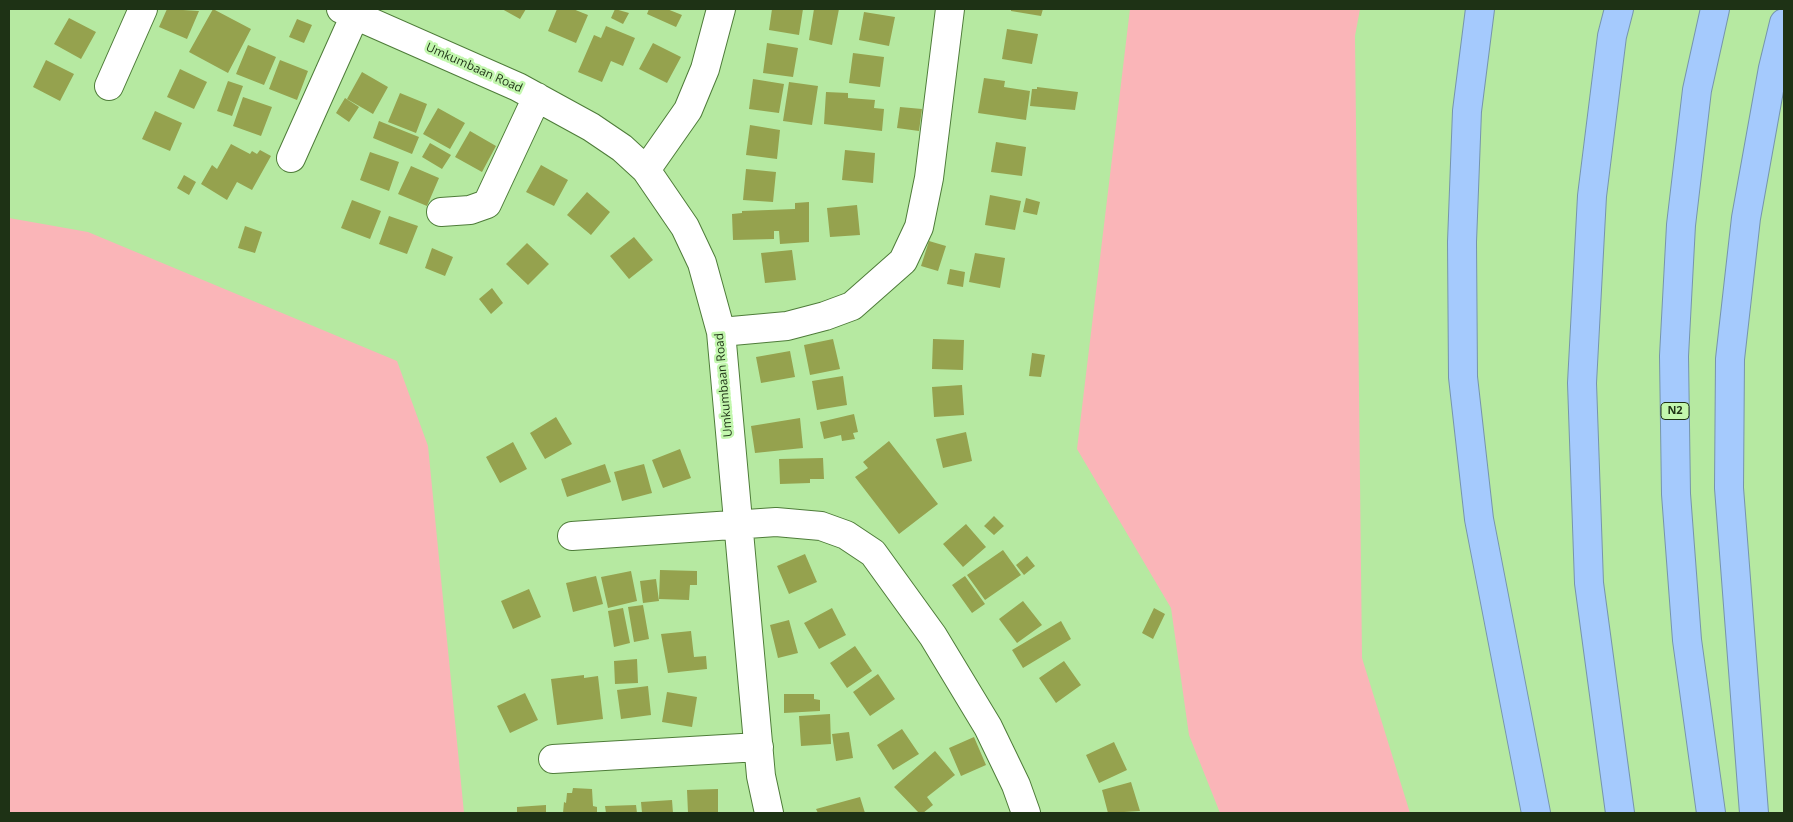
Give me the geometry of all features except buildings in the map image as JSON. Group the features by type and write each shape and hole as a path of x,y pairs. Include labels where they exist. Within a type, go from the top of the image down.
{"highway":[{"path":"1480,9 1467,121 1462,242 1463,377 1479,519 1536,813"},
{"path":"1619,9 1612,36 1592,196 1582,383 1589,583 1620,813"},
{"name":"N2","path":"1711,813 1687,640 1676,494 1674,356 1680,225 1697,90 1715,9"},
{"path":"1754,813 1729,488 1730,359 1746,218 1773,68 1784,23"}],"street":[{"path":"109,86 143,9"},
{"path":"646,170 688,110 705,69 721,9"},
{"path":"721,332 788,326 852,306 903,261 919,226 929,178 936,135 950,9"},
{"path":"291,158 348,12"},
{"name":"Umkumbaan Road","path":"348,12 537,97 599,132 622,148 646,170 685,227 702,263 721,332 761,776 769,813"},
{"path":"441,212 470,210 487,204 537,97"},
{"path":"572,536 776,522 821,526 846,535 873,553 933,636 988,727 1016,785 1026,813"},
{"path":"553,759 759,747"}],"shaded area":[{"path":"1130,9 1360,9 1355,36 1362,658 1410,813 1220,813 1189,735 1171,608 1077,449"},
{"path":"9,218 88,232 397,361 428,446 464,813 9,813"}]}
